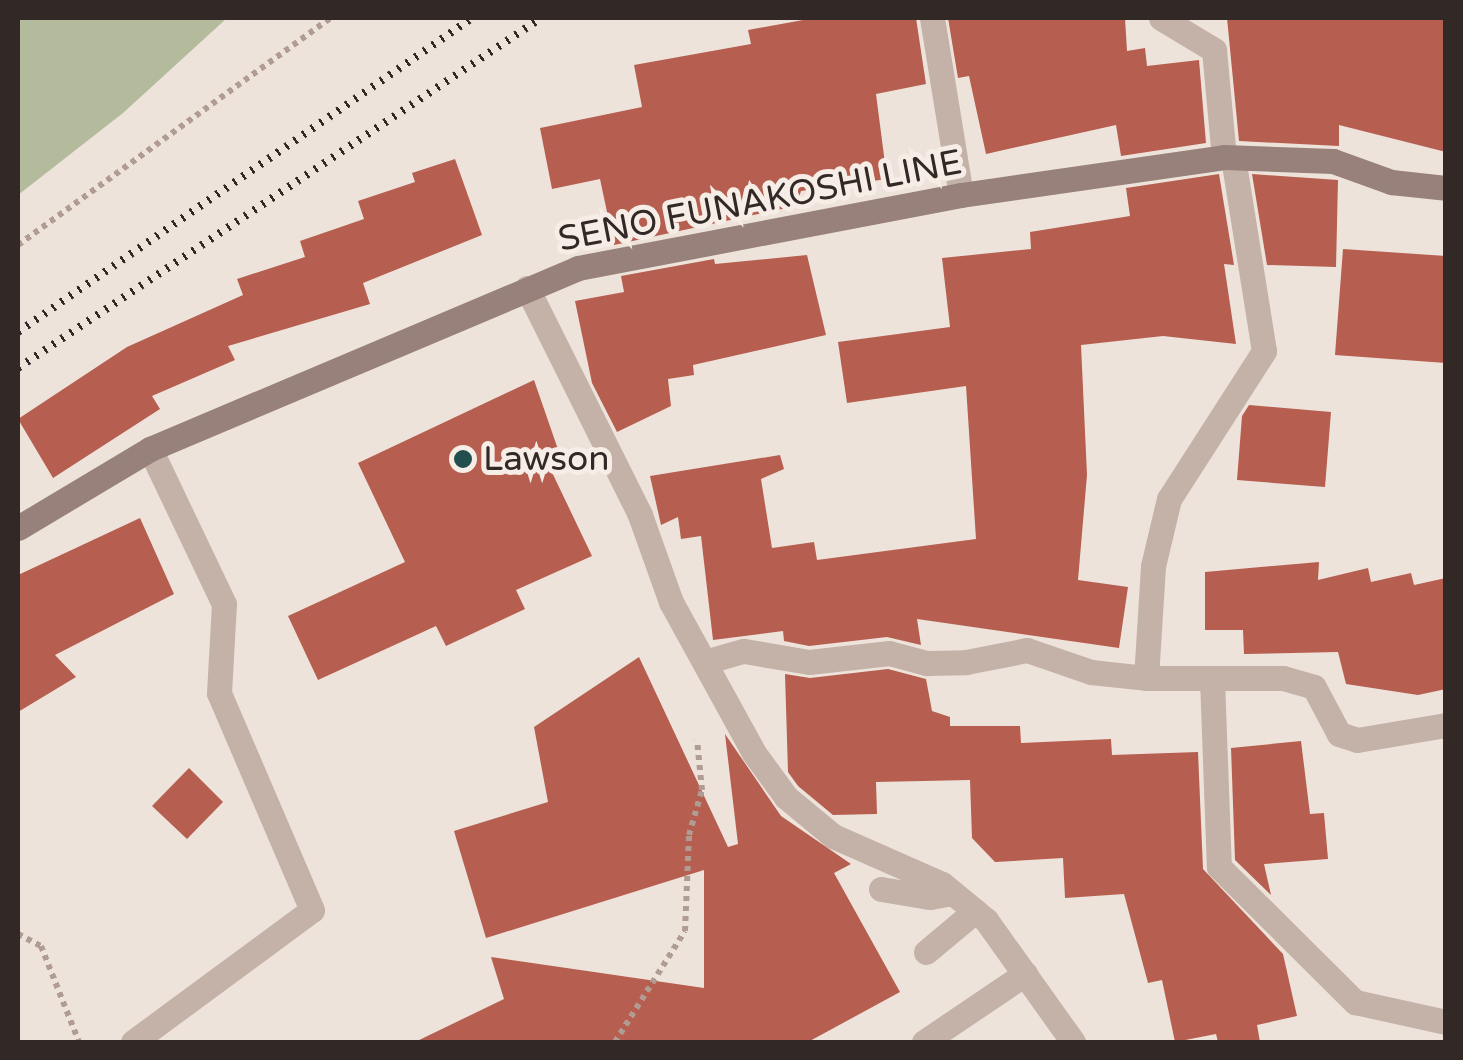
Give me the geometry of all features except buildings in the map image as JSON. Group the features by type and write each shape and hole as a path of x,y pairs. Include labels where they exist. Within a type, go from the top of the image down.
{"main road":[{"name":"SENO FUNAKOSHI LINE","path":"18,528 150,449 578,268 961,195 1228,157 1333,160 1391,182 1446,188"}],"street":[{"path":"932,18 961,195"},
{"path":"1146,678 1153,566 1169,500 1264,351 1228,157 1214,50 1161,18"},
{"path":"527,288 640,516 671,602 708,661 722,701 786,797 833,836 952,892 975,911 1073,1042"},
{"path":"133,1042 312,910 219,694 224,604 150,449"},
{"path":"708,661 744,651 809,662 889,654 966,662 1027,650 1092,672 1146,678 1282,678 1314,688 1339,734 1358,740 1446,726"},
{"path":"1212,679 1218,867 1355,1002 1446,1022"},
{"path":"881,889 930,897 952,892"},
{"path":"926,952 975,911"},
{"path":"924,1042 1025,974"}],"path":[{"path":"18,244 332,18"},
{"path":"615,1042 685,931 690,834 702,790 693,709 722,701"},
{"path":"18,934 41,946 79,1042"}],"green space":[{"path":"18,18 227,18 123,113 18,195"}],"railway":[{"path":"18,332 472,18"},
{"path":"18,368 541,18"}],"place":[{"name":"Lawson","path":"463,459"}]}
